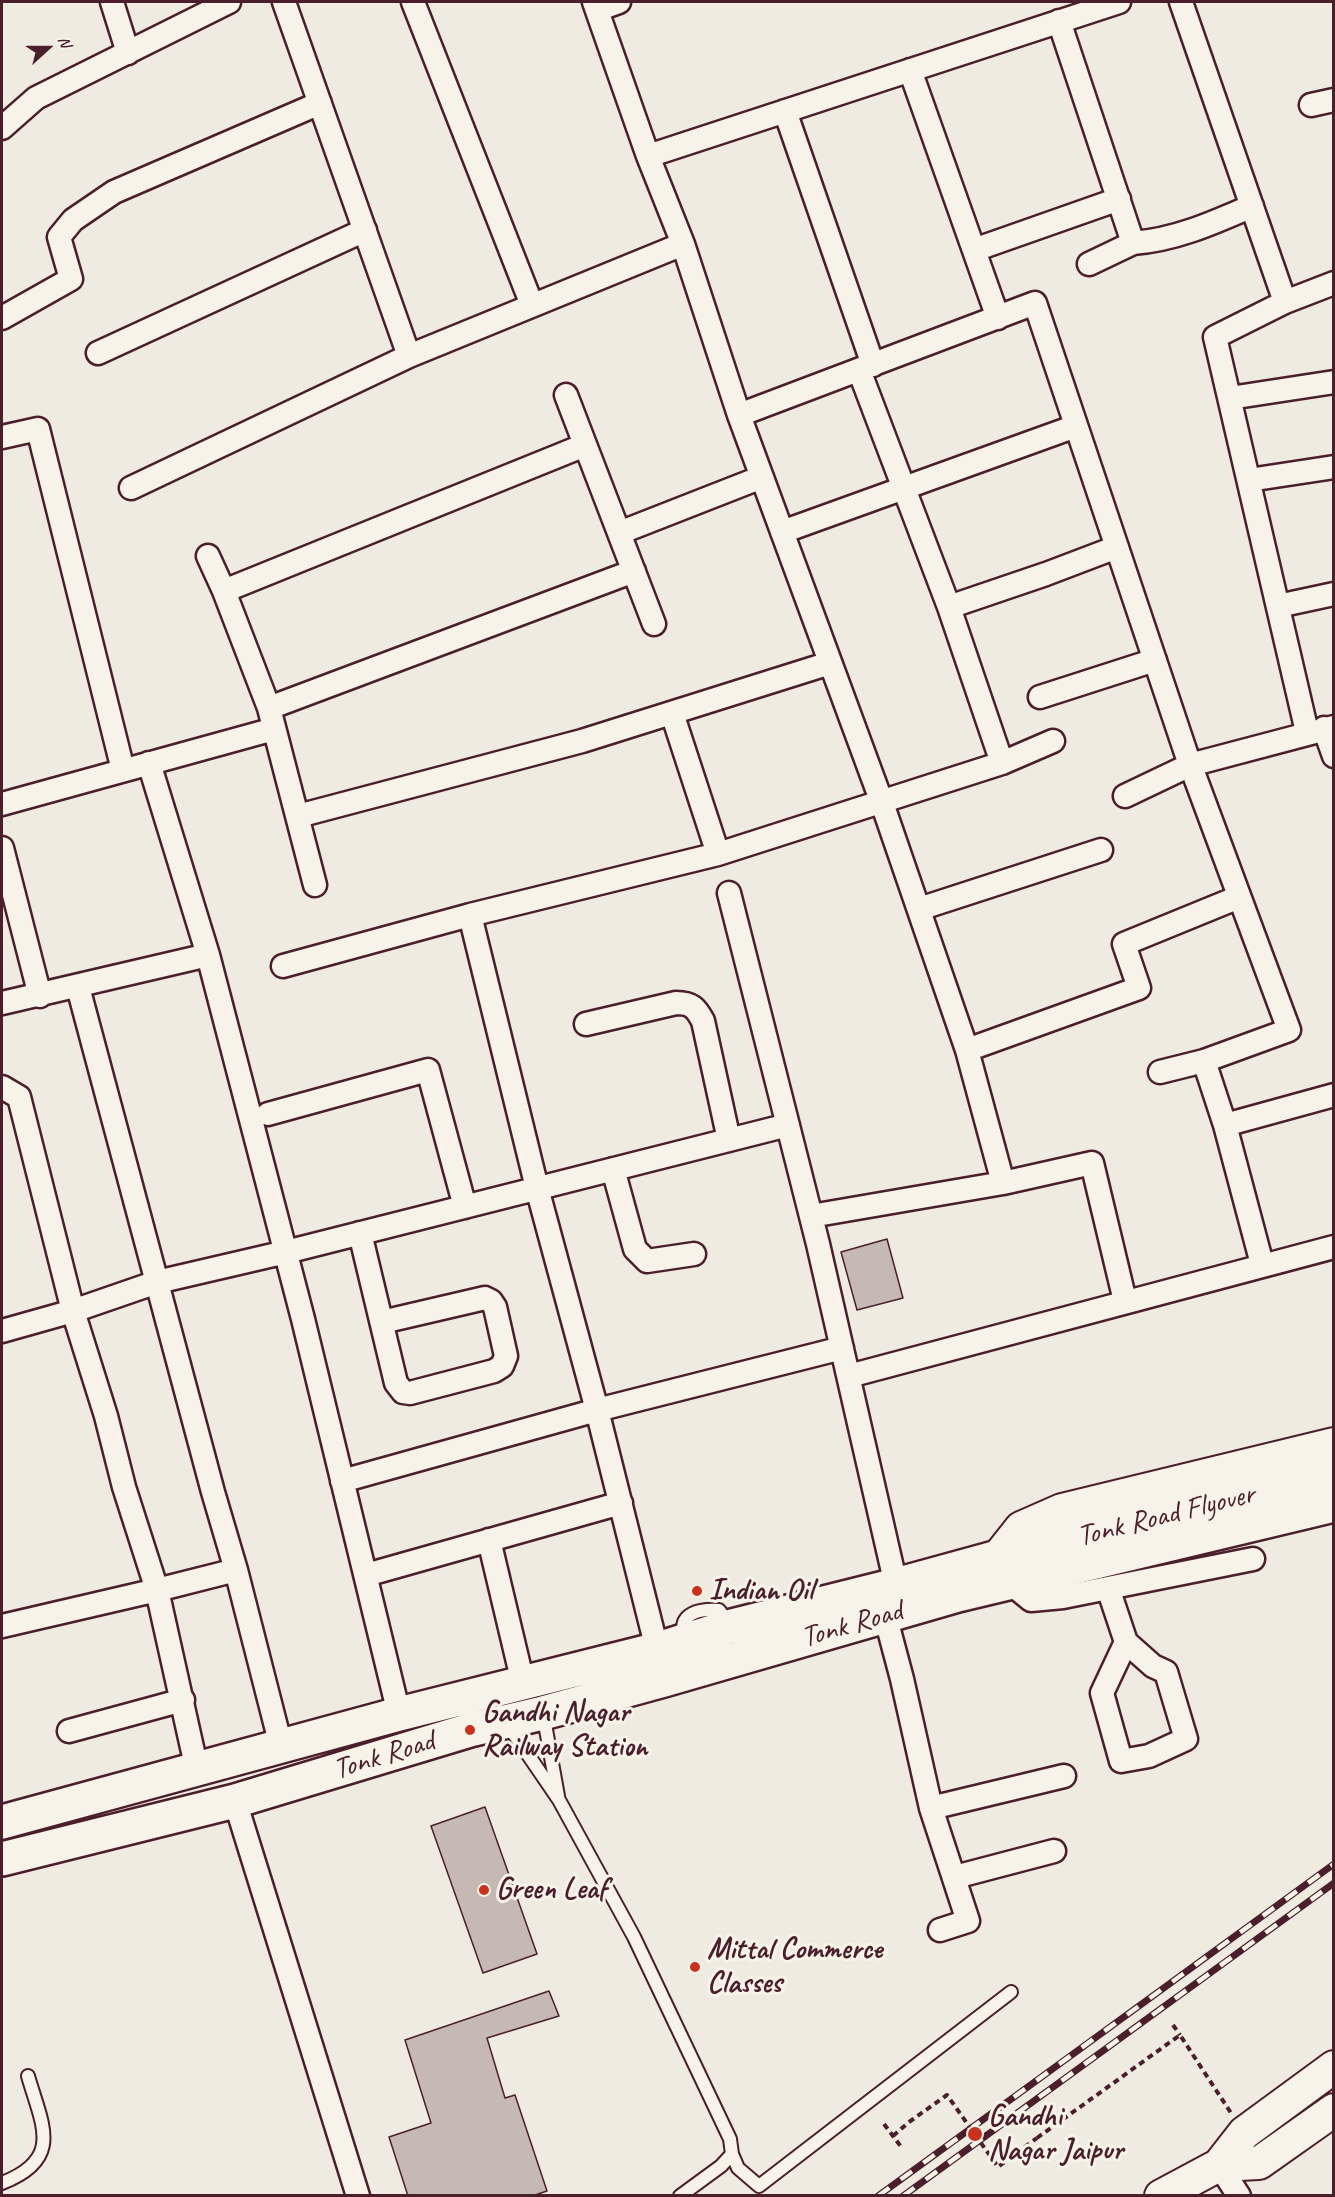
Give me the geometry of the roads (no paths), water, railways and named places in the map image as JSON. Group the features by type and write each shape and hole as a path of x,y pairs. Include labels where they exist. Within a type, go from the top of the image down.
{"main road":[{"name":"Tonk Road Flyover","path":"1045,1560 1334,1475"},
{"name":"Tonk Road Flyover","path":"1003,1569 1334,1505"},
{"name":"Tonk Road","path":"2,1822 399,1714 671,1645 728,1627 896,1585 1003,1569"},
{"name":"Tonk Road","path":"2,1859 235,1801 470,1730 664,1680 885,1615 1003,1569"}],"street":[{"path":"112,2 128,53"},
{"path":"2,128 36,98 229,2"},
{"path":"284,2 409,356"},
{"path":"415,2 532,306"},
{"path":"619,2 595,6 648,156 683,244 739,415 919,909 967,1050 1003,1183"},
{"path":"648,156 1119,2"},
{"path":"1181,2 1285,302"},
{"path":"1059,21 1133,243"},
{"path":"910,70 998,318"},
{"path":"1311,105 1334,100"},
{"path":"2,318 71,279 59,237 73,219 114,192 320,103"},
{"path":"785,111 904,488 949,607 1002,763"},
{"path":"974,250 1119,200"},
{"path":"1089,264 1133,243 1159,241 1212,224 1252,206"},
{"path":"98,353 364,230"},
{"path":"131,488 409,356 683,244"},
{"path":"1334,283 1285,302 1215,337 1278,606 1321,729 1334,756"},
{"path":"739,415 1035,303 1190,765 1289,1030 1204,1061 1160,1072"},
{"path":"1230,398 1334,382"},
{"path":"566,395 654,624"},
{"path":"782,532 1076,426"},
{"path":"2,437 38,429 123,770"},
{"path":"224,591 585,445"},
{"path":"1249,480 1334,467"},
{"path":"619,533 762,477"},
{"path":"949,607 1117,547"},
{"path":"208,556 224,591 271,719 315,885"},
{"path":"2,804 149,763 271,719 634,571"},
{"path":"1278,606 1334,594"},
{"path":"1040,697 1155,660"},
{"path":"298,816 582,741 830,663"},
{"path":"672,713 718,854"},
{"path":"1125,796 1190,765 1321,729"},
{"path":"283,966 470,915 718,854 1002,763 1053,741"},
{"path":"149,763 208,955 286,1252 399,1714"},
{"path":"2,848 40,996"},
{"path":"919,909 1101,850"},
{"path":"729,893 811,1216 896,1585"},
{"path":"967,1050 1139,988 1124,944 1239,897"},
{"path":"470,915 537,1188 621,1503 671,1645 664,1680"},
{"path":"2,1004 208,955"},
{"path":"78,987 236,1570 281,1746"},
{"path":"586,1024 676,1004 688,1003 696,1009 703,1021 729,1140"},
{"path":"1204,1061 1225,1125 1262,1264"},
{"path":"268,1114 428,1070 465,1207"},
{"path":"2,1087 19,1097 73,1311 106,1416 124,1487 157,1590 197,1770"},
{"path":"1225,1125 1334,1095"},
{"path":"2,1331 73,1311 157,1282 286,1252 788,1125"},
{"path":"811,1216 1003,1183 1092,1163 1125,1301"},
{"path":"613,1169 635,1249 647,1261 694,1254"},
{"path":"360,1233 396,1383 403,1392 410,1393 494,1371 502,1366 506,1356 495,1307 485,1298 382,1322"},
{"path":"849,1376 1262,1264 1334,1247"},
{"path":"342,1481 597,1410 842,1348"},
{"path":"1253,1559 1063,1597 1031,1600 1003,1569 1020,1528 1062,1510 1334,1444"},
{"path":"366,1575 621,1503"},
{"path":"489,1540 523,1683"},
{"path":"2,1626 236,1570"},
{"path":"1108,1588 1126,1642 1153,1666 1166,1672 1186,1739 1149,1756 1121,1761 1102,1693 1126,1642"},
{"path":"885,1615 931,1808 968,1921 940,1930"},
{"path":"69,1731 183,1700"},
{"path":"931,1808 1064,1776"},
{"path":"235,1801 358,2196"},
{"path":"955,1877 1054,1851"},
{"path":"1161,2196 1219,2165 1244,2133 1334,2067"},
{"path":"1219,2165 1259,2163 1334,2110"},
{"path":"1219,2165 1239,2196"}],"lane":[{"path":"543,1713 559,1800"},
{"path":"505,1722 559,1800 634,1937 723,2122 738,2168 759,2186 1011,1992"},
{"path":"2,2183 30,2167 40,2156 45,2141 28,2076"},
{"path":"680,2196 721,2166 732,2154"}],"railway":[{"path":"878,2196 1334,1864"},
{"path":"903,2196 1334,1883"}],"place":[{"name":"Indian Oil","path":"697,1591"},
{"name":"Gandhi Nagar Railway Station","path":"470,1730"},
{"name":"Green Leaf","path":"484,1890"},
{"name":"Mittal Commerce Classes","path":"695,1967"},
{"name":"Gandhi Nagar Jaipur","path":"975,2134"}]}
